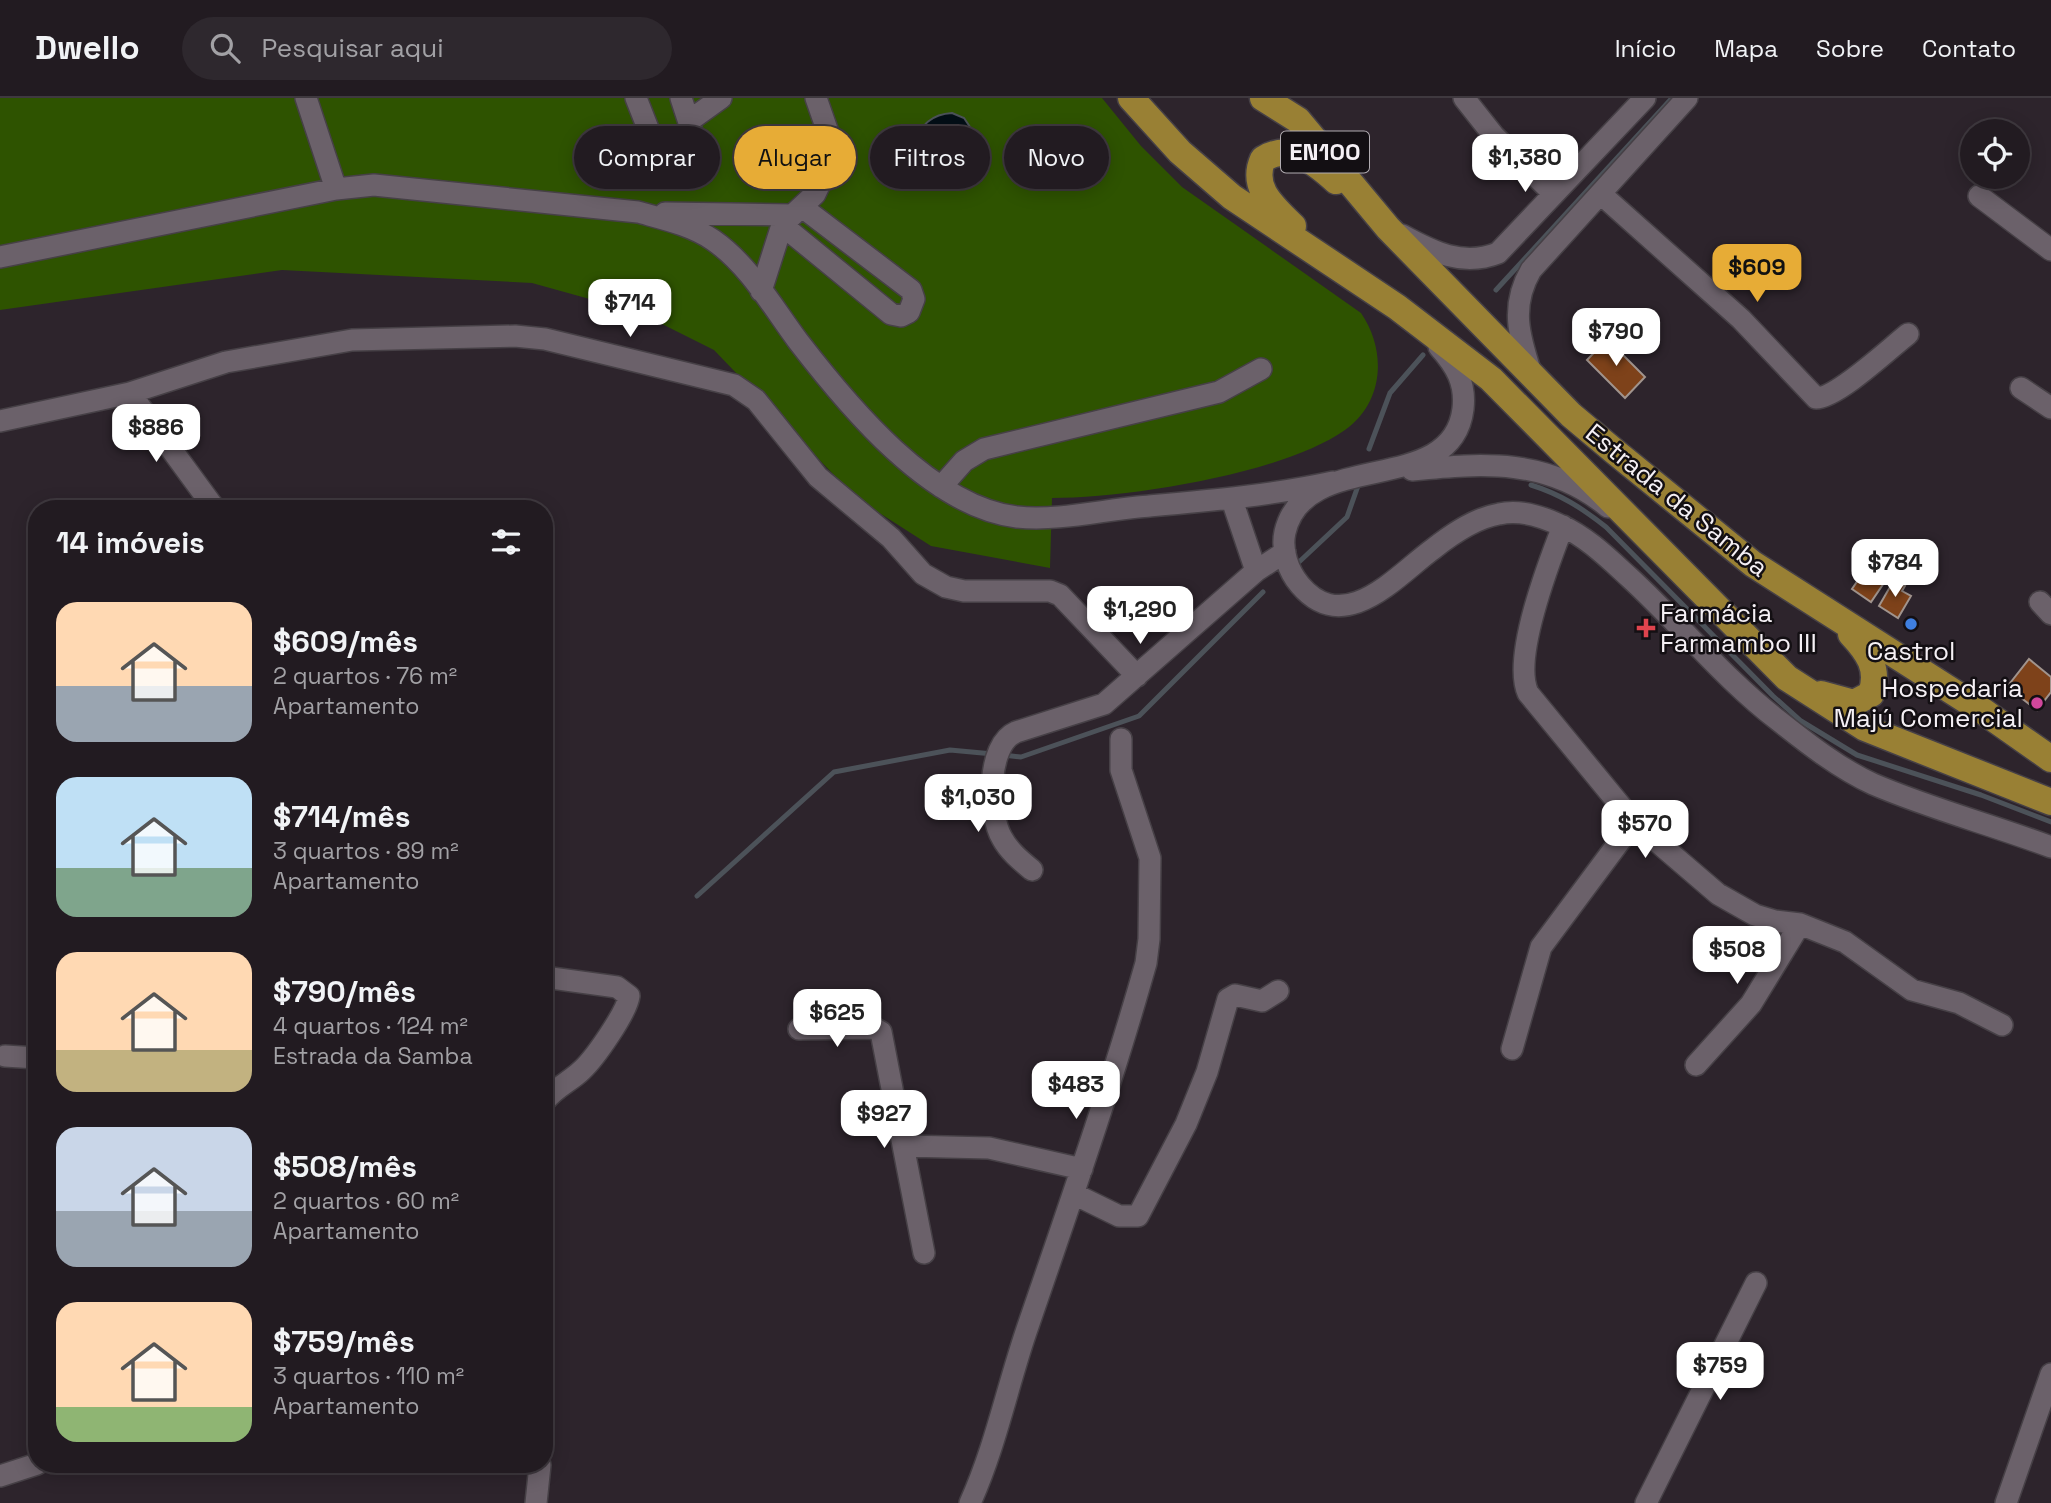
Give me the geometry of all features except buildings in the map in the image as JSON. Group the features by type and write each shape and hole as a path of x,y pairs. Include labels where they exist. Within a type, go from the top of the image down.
{"main road":[{"path":"1131,98 1180,152 1231,197 1334,265"},
{"name":"EN100","path":"1263,98 1298,120 1383,222"},
{"path":"1334,265 1263,194 1258,175 1263,159 1281,152 1299,154 1330,175 1383,222"},
{"name":"Estrada da Samba","path":"1383,222 1571,415 1717,536 1832,616 1980,709 2051,758"},
{"name":"Estrada da Samba","path":"1334,265 1473,363 1517,403 1787,678 1865,728 2051,802"},
{"path":"1787,678 1842,702 1854,704 1871,694 1876,680 1869,657 1832,616"}],"street":[{"path":"306,98 336,189"},
{"path":"636,98 656,153 665,164 679,167 686,165 696,154 696,139 681,98"},
{"path":"689,121 721,98"},
{"path":"761,291 792,216 824,179 831,160 831,141 816,98"},
{"path":"1464,98 1494,136 1554,194"},
{"path":"1383,222 1447,256 1466,260 1484,259 1498,253 1645,98"},
{"path":"1531,373 1517,323 1519,294 1531,270 1602,195 1622,167 1687,98"},
{"path":"0,257 336,189 401,187 638,212 792,216 911,290 914,299 909,312 901,316 891,314 792,216"},
{"path":"1602,195 1741,318 1816,398 1824,398 1840,387 1908,334"},
{"path":"1979,196 2051,250"},
{"path":"638,212 675,222 712,239 740,263 842,395 889,443 941,487 989,511 1016,517 1105,513 1232,500 1333,482"},
{"name":"Estrada da Samba","path":"1285,552 1286,528 1297,506 1333,482 1413,463 1443,447 1457,429 1462,413 1462,385 1453,363 1397,307"},
{"path":"0,421 131,393 226,362 352,340 515,336 545,338 734,385 756,400 818,477 891,538 923,574 946,587 964,591 1050,592 1060,595 1137,676"},
{"path":"941,487 964,461 984,449 1219,392 1261,369"},
{"path":"2021,388 2051,408"},
{"path":"131,393 208,500"},
{"name":"Estrada da Samba","path":"1368,474 1484,463 1530,469 1576,487 1602,502 1651,541"},
{"path":"1232,500 1256,571"},
{"path":"1032,870 1012,853 1000,836 995,817 992,767 1005,740 1016,732 1104,704 1256,571 1285,552 1288,564 1303,588 1330,603 1344,605 1378,594 1433,548 1457,532 1489,517 1516,512 1537,515 1563,526 1601,551 1746,693 1843,768 1872,783 2051,847"},
{"path":"1563,526 1540,590 1523,663 1523,681 1528,693 1546,717 1634,822 1718,894 1755,915 1800,924 1854,948 1912,990 1959,1003 2002,1025"},
{"path":"970,1503 982,1478 1025,1335 1129,1022 1149,939 1150,858 1121,770 1121,739"},
{"path":"1512,1049 1541,947 1634,822"},
{"path":"1696,1065 1751,1004 1800,924"},
{"path":"553,977 617,987 629,996 617,1020 582,1071 559,1084 553,1091"},
{"path":"1074,1194 1119,1216 1139,1216 1180,1136 1203,1082 1228,999 1235,995 1262,1001 1278,991"},
{"path":"799,1029 879,1029 883,1035 924,1253"},
{"path":"5,1056 28,1057"},
{"path":"905,1146 989,1148 1082,1169"},
{"path":"1646,1503 1756,1283"},
{"path":"2006,1503 2051,1374"},
{"path":"0,1476 28,1467"},
{"path":"536,1503 539,1473"}],"green space":[{"path":"0,98 1102,98 1141,146 1182,187 1361,313 1375,343 1378,359 1374,391 1368,405 1345,430 1318,446 1245,471 1203,480 1121,494 1052,498 1050,568 931,546 856,498 714,350 640,313 532,283 282,270 0,310"}],"shaded area":[{"path":"952,113 964,118 969,126 924,126 939,115"}],"waterway":[{"path":"1496,290 1672,98"},
{"path":"1369,449 1390,393 1423,355"},
{"path":"1299,562 1347,517 1359,483"},
{"path":"1531,485 1570,502 1606,527 1801,721 1857,755 1981,795 2051,822"},
{"path":"1003,755 1021,757 1139,716 1263,592"},
{"path":"697,896 834,772 950,750 993,754"}],"place":[{"name":"Castrol","path":"1911,624"},
{"name":"Farmácia Farmambo III","path":"1646,628"},
{"name":"Hospedaria Majú Comercial","path":"2037,703"}]}
